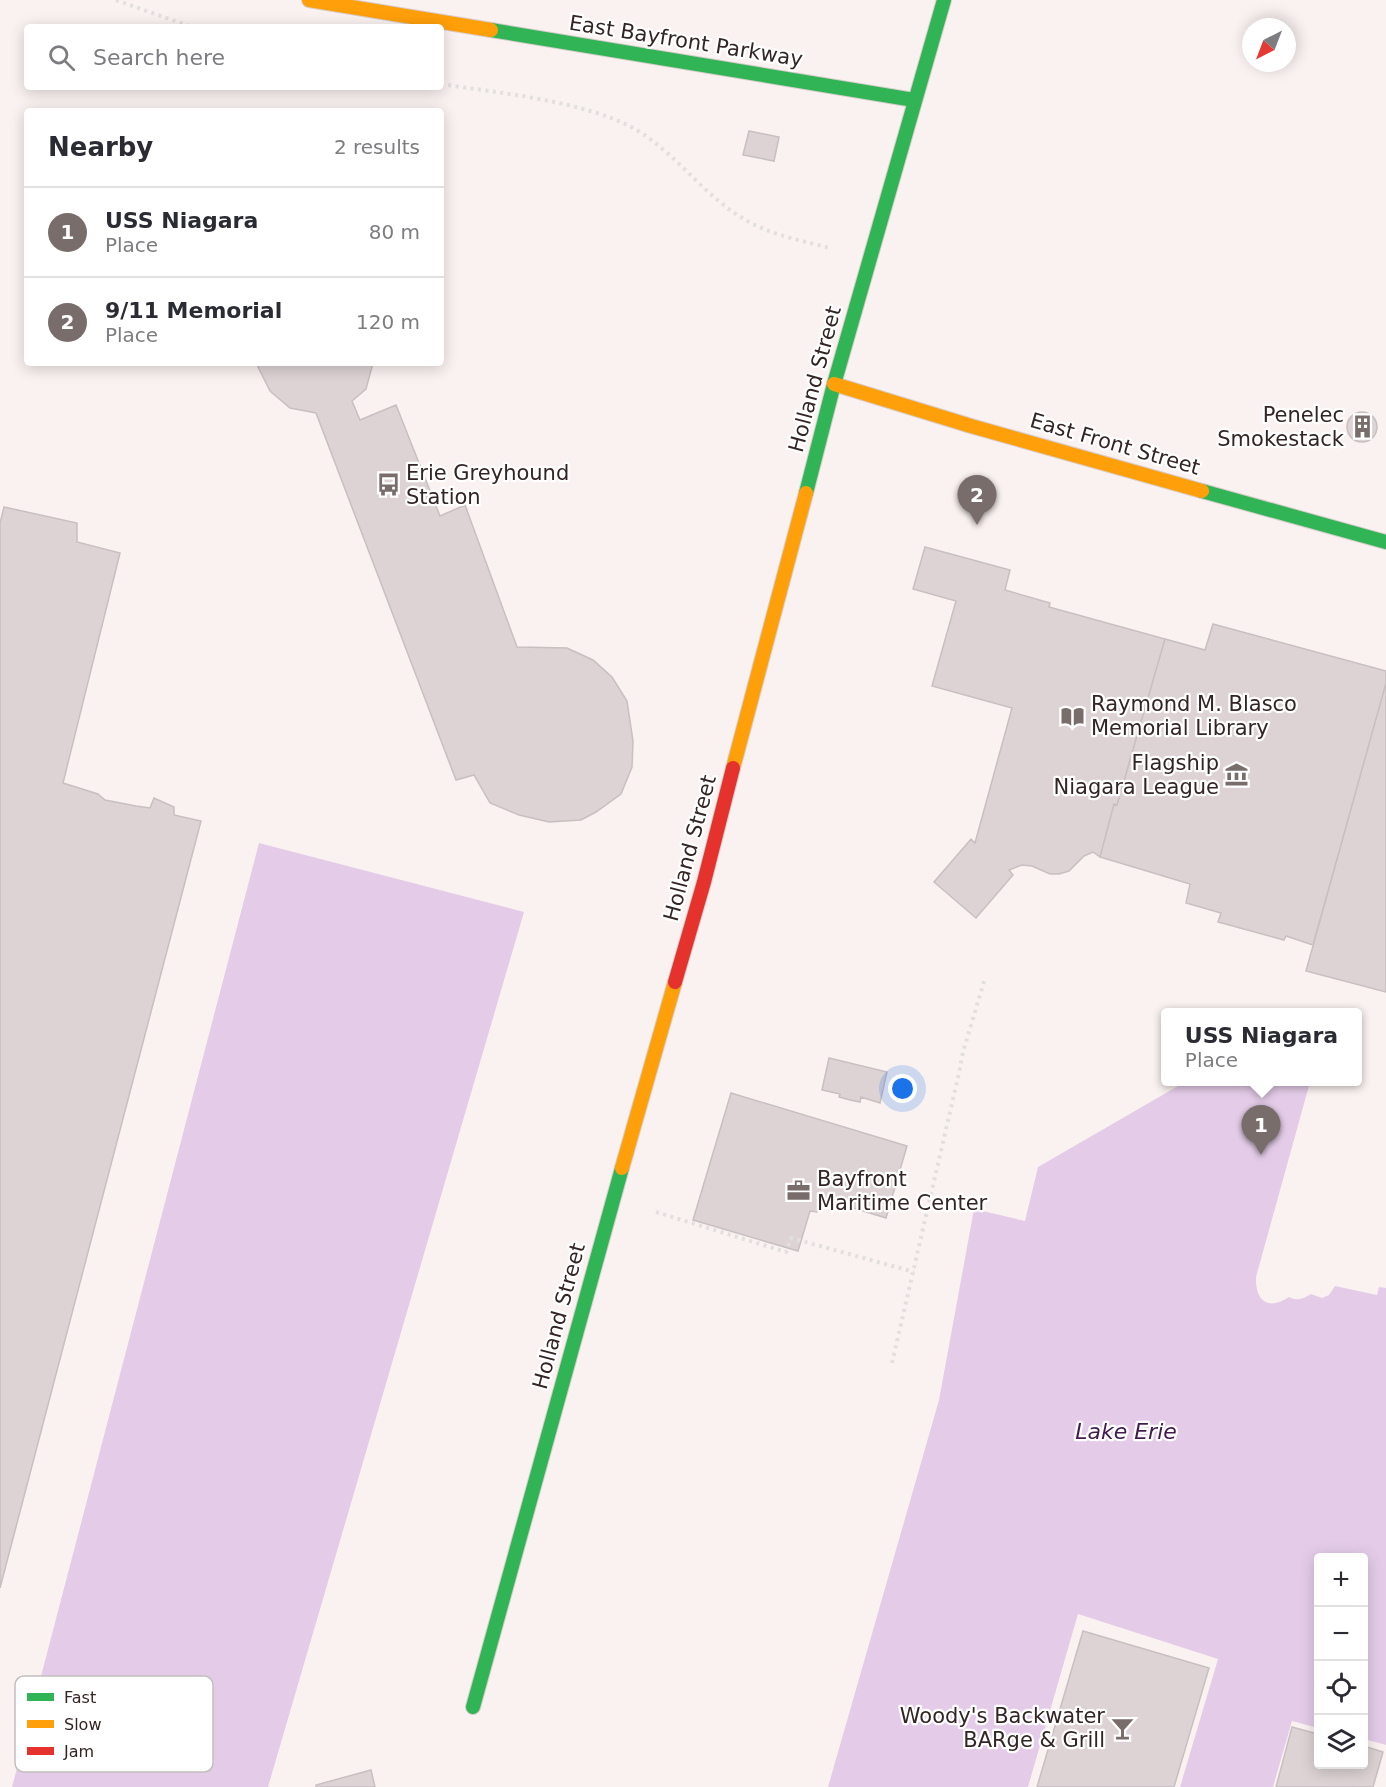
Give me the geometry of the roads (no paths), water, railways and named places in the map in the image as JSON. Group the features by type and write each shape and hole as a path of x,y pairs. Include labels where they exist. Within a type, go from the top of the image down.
{"main road":[{"name":"East Bayfront Parkway","path":"309,0 914,100"},
{"name":"Holland Street","path":"473,1707 592,1275 704,882 834,384 944,0"},
{"name":"East Front Street","path":"834,384 960,423 1386,542"}],"water":[{"path":"259,843 524,912 268,1787 12,1787 16,1772 213,1772 213,1676 41,1676"},
{"name":"Lake Erie","path":"1178,1086 1309,1086 1256,1277 1256,1285 1260,1298 1269,1303 1282,1301 1289,1297 1303,1298 1311,1294 1322,1298 1329,1295 1335,1286 1377,1295 1379,1287 1386,1288 1386,1745 1368,1740 1368,1553 1314,1553 1314,1727 1292,1721 1273,1787 1180,1787 1218,1659 1078,1614 1028,1787 828,1787 939,1400 974,1209 1025,1221 1038,1167"}],"place":[{"name":"Penelec Smokestack","path":"1362,427"},
{"name":"Erie Greyhound Station","path":"388,485"},
{"name":"9/11 Memorial","path":"977,525"},
{"name":"Raymond M. Blasco Memorial Library","path":"1073,716"},
{"name":"Flagship Niagara League","path":"1237,775"},
{"name":"USS Niagara","path":"1261,1155"},
{"name":"Bayfront Maritime Center","path":"799,1191"},
{"name":"Woody's Backwater BARge & Grill","path":"1123,1728"}]}
